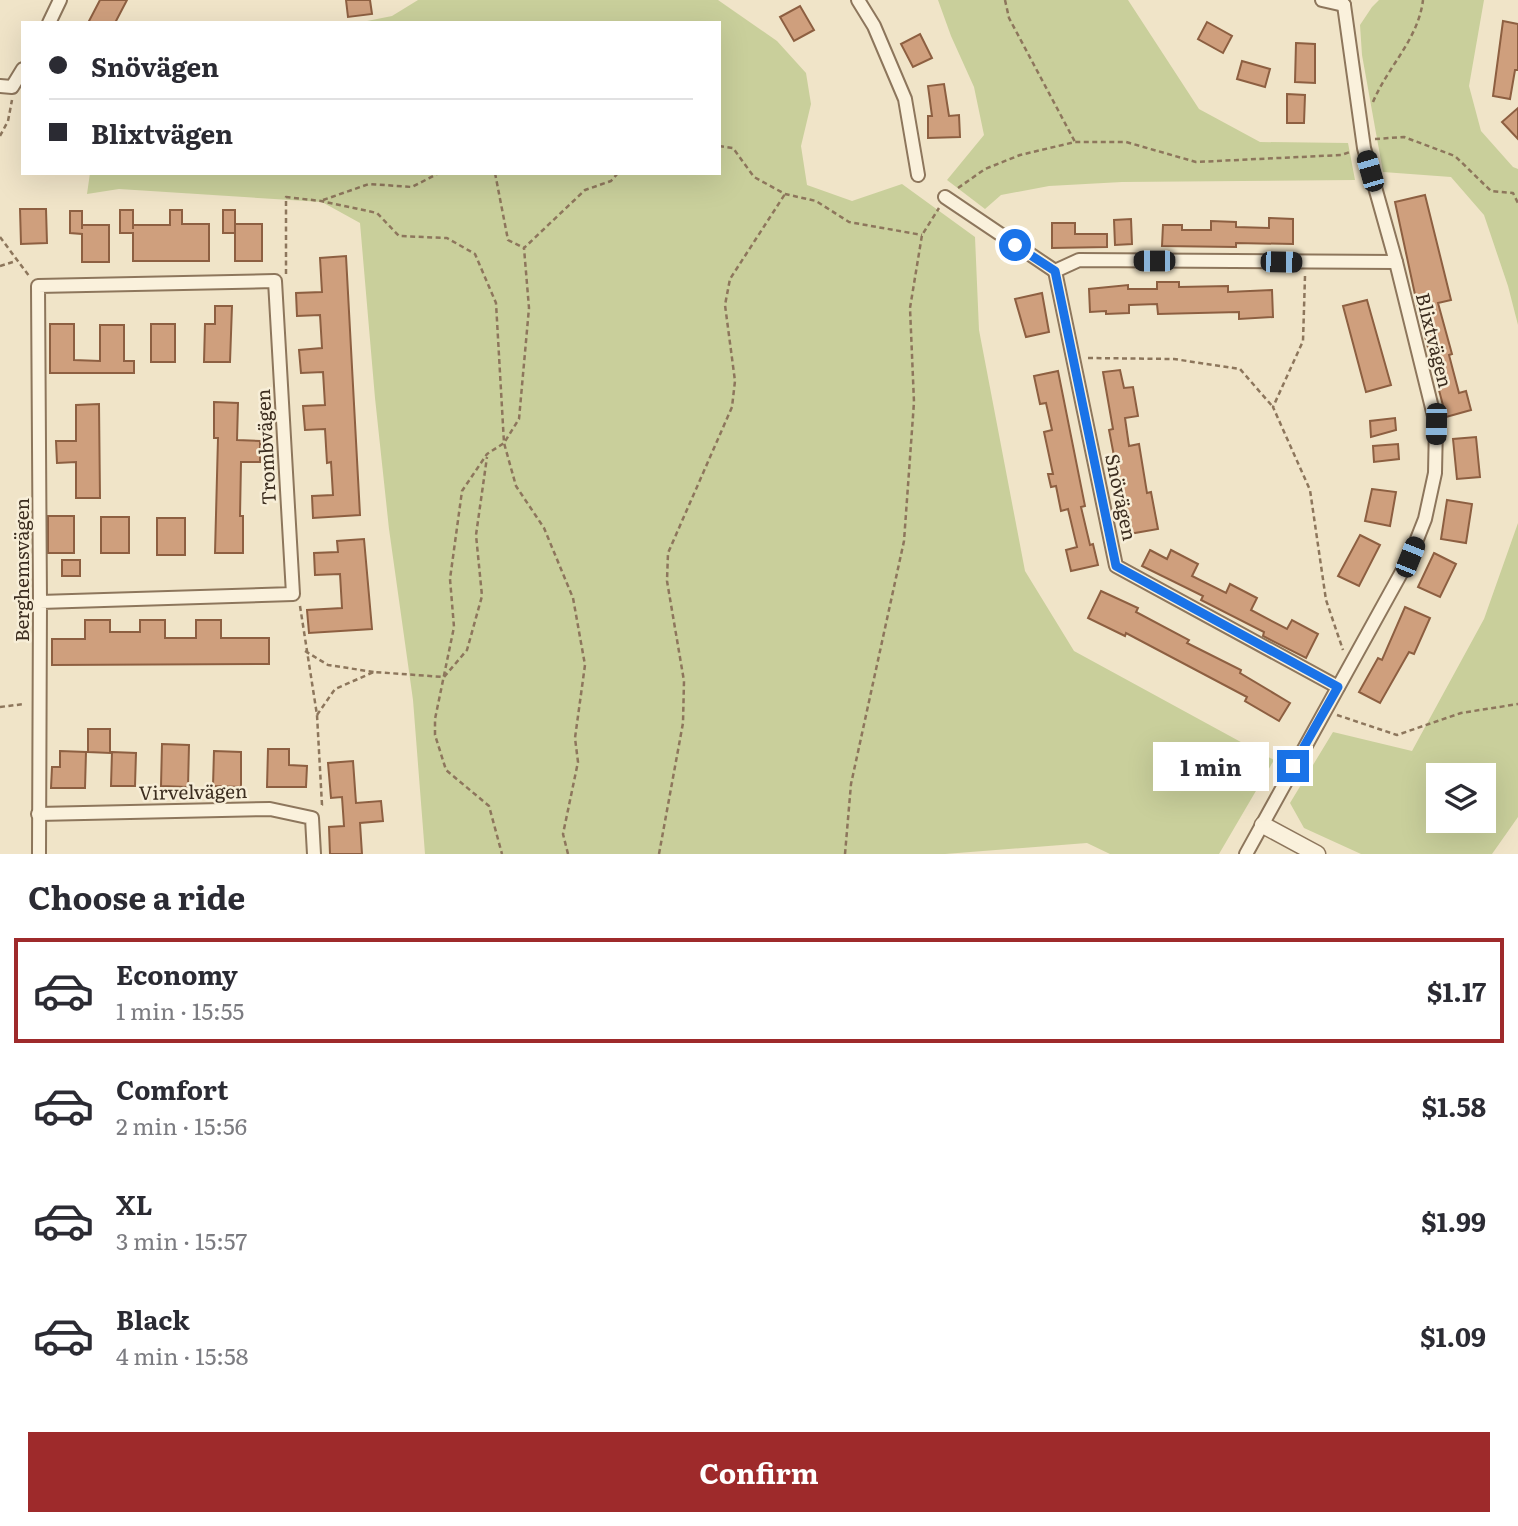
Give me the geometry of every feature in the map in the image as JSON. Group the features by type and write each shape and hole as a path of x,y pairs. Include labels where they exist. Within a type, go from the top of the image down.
{"street":[{"path":"50,21 60,0"},
{"path":"858,0 874,26 905,99 918,175"},
{"path":"1322,0 1348,2"},
{"name":"Blixtvägen","path":"1246,854 1410,557 1425,519 1435,473 1436,424 1396,262 1363,144 1348,2"},
{"path":"6,86 21,71"},
{"path":"945,198 1055,271 1079,260 1396,262"},
{"name":"Snövägen","path":"1055,271 1116,566 1338,687"},
{"path":"38,286 275,281"},
{"name":"Trombvägen","path":"275,281 293,594"},
{"name":"Berghemsvägen","path":"38,286 39,854"},
{"path":"40,602 293,594"},
{"name":"Virvelvägen","path":"38,814 270,809 312,818"},
{"path":"312,818 314,854"},
{"path":"1263,825 1317,854"}],"path":[{"path":"1005,0 1009,18 1075,142"},
{"path":"1370,111 1382,80 1408,45 1422,13 1423,0"},
{"path":"0,136 8,121 12,104 6,86"},
{"path":"845,854 851,784 904,541 914,402 910,308 922,235 945,198 985,169 1020,155 1075,142 1126,142 1196,162 1341,155 1363,144 1404,137 1455,156 1491,191 1513,193 1518,203"},
{"path":"721,146 733,148 754,177 785,194 816,201 849,222 922,235"},
{"path":"321,201 369,184 412,187 435,175"},
{"path":"495,175 508,240 524,248"},
{"path":"524,248 585,190 611,181 616,175"},
{"path":"659,854 683,723 684,681 667,581 668,553 733,407 735,381 724,305 730,279 785,194"},
{"path":"275,281 286,275 286,197 321,201 377,213 399,236 447,238 475,254 496,303 503,443 516,486 544,528 573,598 585,665 576,738 578,762 563,834 568,854"},
{"path":"0,237 38,286"},
{"path":"502,854 489,806 446,770 435,735 435,719 454,626 450,579 462,491 487,454 503,443 519,419 529,308 524,248"},
{"path":"0,267 16,261"},
{"path":"1273,407 1303,341 1306,262"},
{"path":"1073,357 1174,359 1240,369 1273,407 1310,491 1326,600 1345,656 1352,644"},
{"path":"444,677 467,650 482,596 476,535 487,454"},
{"path":"293,594 301,609 305,650 317,715 322,805 312,818"},
{"path":"305,650 328,665 374,672 444,677"},
{"path":"317,715 335,690 374,672"},
{"path":"0,707 40,702"},
{"path":"1324,711 1397,735 1461,713 1518,704"}],"green space":[{"path":"418,0 718,0 777,41 806,73 811,104 801,146 807,185 852,201 902,184 975,237 979,330 1025,571 1074,651 1274,760 1219,854 1110,854 1087,843 945,854 425,854 413,700 389,529 360,223 322,202 119,189 87,194 90,175 721,175 721,21 367,21 392,16"},
{"path":"938,0 1128,0 1199,109 1260,142 1348,143 1355,180 1122,182 1049,186 1001,195 985,209 947,180 984,135 974,87"},
{"path":"1379,0 1484,0 1469,86 1481,131 1513,167 1518,169 1518,325 1484,215 1451,177 1383,172 1362,55 1360,25"},
{"path":"1518,523 1518,817 1492,854 1361,854 1304,828 1290,803 1333,732 1412,751 1484,619"}],"building":[{"path":"100,0 127,0 116,21 89,21"},
{"path":"346,0 370,0 372,14 348,17"},
{"path":"800,6 814,30 794,41 780,17"},
{"path":"1503,21 1518,24 1518,70 1515,70 1510,99 1493,96"},
{"path":"1207,22 1232,36 1223,53 1198,39"},
{"path":"920,34 932,58 913,67 901,44"},
{"path":"1296,43 1315,44 1315,83 1295,82"},
{"path":"1242,61 1270,69 1265,87 1237,79"},
{"path":"944,84 949,116 959,115 960,137 928,138 928,116 932,116 928,86"},
{"path":"1287,94 1305,95 1304,123 1287,123"},
{"path":"1518,108 1518,139 1502,122"},
{"path":"1425,195 1451,300 1438,303 1452,354 1449,355 1459,393 1466,391 1471,410 1446,417 1419,313 1395,202"},
{"path":"20,209 46,209 47,243 21,244"},
{"path":"120,210 133,210 133,225 170,225 170,210 182,210 182,224 209,224 209,261 133,261 133,233 120,233"},
{"path":"223,210 235,210 235,233 223,233"},
{"path":"70,211 82,211 82,225 109,225 109,262 82,262 82,234 70,233"},
{"path":"1269,218 1293,219 1293,244 1236,243 1236,247 1162,246 1163,225 1182,225 1182,230 1211,230 1211,221 1236,222 1236,227 1269,228"},
{"path":"1131,219 1132,244 1115,245 1114,220"},
{"path":"1052,223 1075,223 1075,234 1107,234 1107,247 1052,248"},
{"path":"235,224 262,224 262,261 235,261"},
{"path":"346,256 360,515 313,518 312,496 333,495 331,462 327,463 325,429 305,430 303,406 325,405 323,372 301,373 299,350 322,348 320,315 297,316 296,293 322,292 320,258"},
{"path":"1157,282 1179,282 1179,287 1228,286 1228,292 1272,290 1273,317 1239,319 1239,312 1158,314 1157,304 1129,305 1129,313 1090,312 1089,289 1128,285 1128,289 1157,289"},
{"path":"1042,293 1049,332 1026,337 1015,299"},
{"path":"1367,300 1391,385 1366,392 1343,306"},
{"path":"215,306 232,306 230,362 204,362 205,324 215,324"},
{"path":"50,324 74,324 74,360 100,361 100,325 124,325 124,361 134,361 134,373 50,373"},
{"path":"151,324 175,324 175,362 151,362"},
{"path":"1120,370 1124,388 1133,387 1138,416 1125,418 1129,446 1139,444 1147,493 1151,492 1158,529 1129,534 1109,430 1113,429 1103,372"},
{"path":"1058,371 1085,506 1081,507 1098,565 1071,571 1066,550 1077,547 1068,509 1061,511 1056,486 1051,487 1048,474 1053,474 1044,432 1052,430 1046,403 1040,404 1034,376"},
{"path":"214,402 238,403 237,440 260,441 260,462 241,462 240,516 243,516 243,553 215,553 218,438 214,438"},
{"path":"99,404 100,498 76,498 76,462 57,463 56,441 76,441 76,405"},
{"path":"1395,418 1396,430 1371,437 1370,421"},
{"path":"1476,437 1480,477 1457,479 1453,439"},
{"path":"1398,444 1399,459 1374,462 1373,446"},
{"path":"1372,489 1396,492 1390,526 1365,521"},
{"path":"1447,500 1472,504 1466,543 1441,539"},
{"path":"48,516 74,516 74,553 48,553"},
{"path":"101,517 129,517 129,553 101,553"},
{"path":"157,518 185,518 185,555 157,555"},
{"path":"1360,535 1380,545 1359,586 1338,576"},
{"path":"364,539 372,629 309,633 307,610 342,608 340,574 315,575 314,553 338,552 337,541"},
{"path":"1150,550 1167,559 1171,550 1198,564 1192,576 1226,593 1230,584 1257,598 1251,610 1287,629 1292,620 1318,634 1306,658 1263,636 1264,632 1201,600 1203,596 1142,566"},
{"path":"1434,553 1456,564 1440,597 1418,587"},
{"path":"62,560 80,560 80,576 62,576"},
{"path":"1101,591 1138,608 1136,612 1189,640 1187,643 1241,670 1240,673 1290,703 1279,721 1245,701 1247,697 1126,633 1125,636 1088,618"},
{"path":"1405,607 1430,618 1414,654 1409,652 1380,703 1359,692 1378,658 1382,660"},
{"path":"85,620 110,620 110,632 140,632 140,620 165,620 165,638 196,638 196,620 221,620 221,638 269,638 269,664 52,665 52,639 85,639"},
{"path":"88,729 110,729 110,753 88,752"},
{"path":"162,744 189,745 188,787 161,786"},
{"path":"268,749 289,749 289,765 307,766 306,787 267,787"},
{"path":"60,751 86,752 85,788 51,788 52,767 60,767"},
{"path":"214,751 241,752 241,787 213,786"},
{"path":"112,752 136,753 135,786 111,786"},
{"path":"353,761 356,803 381,801 383,821 360,823 362,854 330,854 329,827 344,826 342,797 331,798 328,763"}],"route":[{"path":"1015,245 1055,271 1116,566 1338,687 1293,766"}]}
